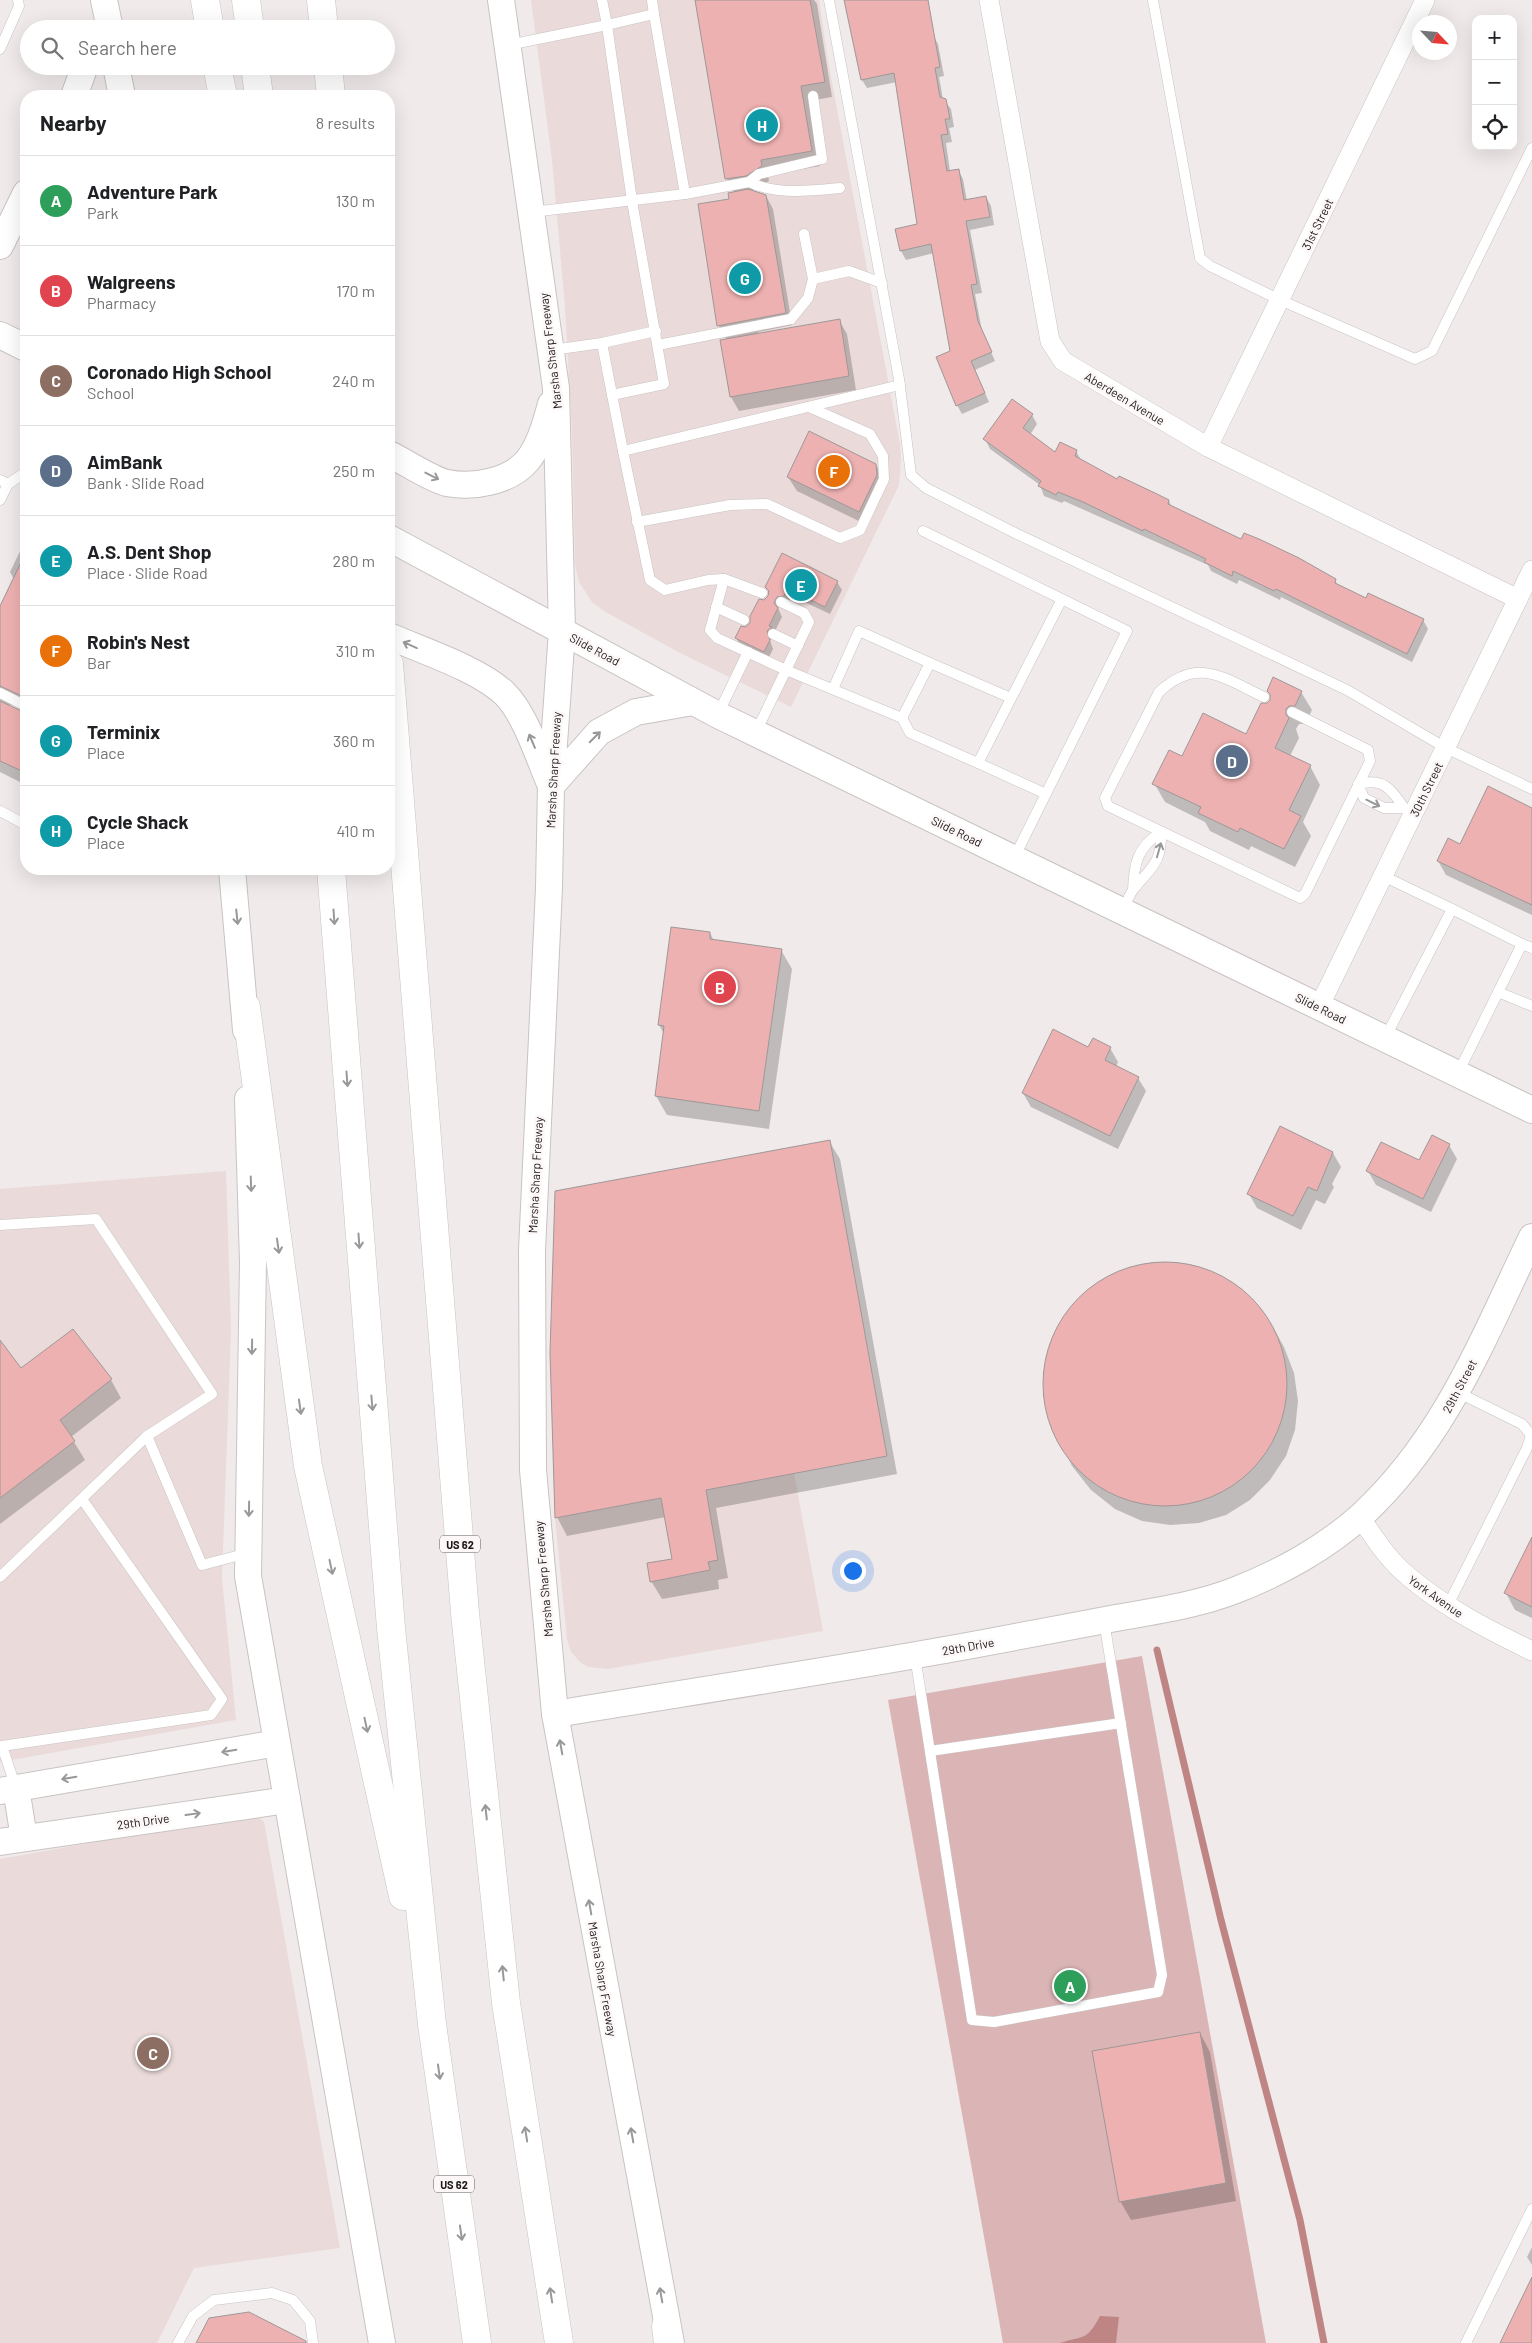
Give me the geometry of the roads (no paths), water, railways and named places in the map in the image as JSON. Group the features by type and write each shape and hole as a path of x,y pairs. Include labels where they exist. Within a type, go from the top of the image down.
{"highway":[{"path":"205,0 208,20"},
{"path":"246,0 249,20"},
{"path":"320,0 323,20"},
{"path":"219,75 222,90"},
{"path":"256,75 258,90"},
{"path":"329,75 330,90"},
{"name":"US 62","path":"395,730 465,1613 506,2003 559,2343"},
{"name":"US 62","path":"331,875 391,1628 432,2024 477,2343"},
{"path":"246,1007 308,1466 432,2024"}],"main road":[{"path":"91,20 92,0"},
{"path":"104,0 108,20"},
{"name":"Marsha Sharp Freeway","path":"501,0 556,388 562,632 551,786 549,888 532,1278 533,1470 555,1714 668,2337"},
{"path":"76,90 82,75"},
{"path":"118,75 121,90"},
{"path":"0,246 20,205"},
{"path":"0,335 20,345"},
{"path":"395,457 446,483 476,485 509,476 528,460 544,429 556,388"},
{"name":"Slide Road","path":"395,541 718,715 1014,859 1128,901 1319,1007 1532,1110"},
{"path":"395,639 483,678 506,694 522,718 551,786 599,732 636,712 693,702"},
{"path":"233,875 246,1007 253,1262 248,1576 382,2343"},
{"name":"29th Street","path":"1360,1517 1394,1483 1417,1456 1457,1392 1532,1237"},
{"name":"29th Drive","path":"555,1714 915,1656 1192,1604 1236,1590 1316,1550 1360,1517"},
{"path":"12,1840 8,1789 277,1743"},
{"name":"29th Drive","path":"12,1840 286,1800"}],"street":[{"name":"Aberdeen Avenue","path":"989,0 1050,341 1063,361 1208,447 1518,599"},
{"name":"31st Street","path":"1208,447 1425,0"},
{"name":"30th Street","path":"1319,1007 1384,876 1409,810 1446,748 1532,570"},
{"name":"York Avenue","path":"1360,1517 1384,1551 1407,1576 1478,1624 1532,1651"}],"lane":[{"path":"0,48 20,6 18,0"},
{"path":"602,0 632,201 664,384 612,395"},
{"path":"652,0 685,194"},
{"path":"829,0 900,385 911,475 926,488 1015,533 1347,690 1446,748 1532,789"},
{"path":"1153,0 1200,258 1210,266 1280,300 1415,359 1432,351 1532,148"},
{"path":"508,46 654,14"},
{"path":"531,212 685,194 748,182 759,174 822,159 813,96"},
{"path":"748,182 761,188 802,192 840,188"},
{"path":"658,345 791,319 808,298 814,279 804,234"},
{"path":"814,279 849,271 882,283"},
{"path":"551,350 602,343 656,331"},
{"path":"602,343 647,573 650,580 665,590 708,580 724,579 762,593"},
{"path":"623,451 900,385"},
{"path":"637,522 747,503 767,504 840,538 860,530 884,479 883,456 870,434 809,407"},
{"path":"0,500 4,482 20,475"},
{"path":"923,531 1127,631 1014,859"},
{"path":"724,579 710,630 717,638 786,670 902,718 910,733 1046,794"},
{"path":"978,763 1062,599"},
{"path":"756,733 809,622 804,613 781,602"},
{"path":"716,607 744,620"},
{"path":"833,689 859,631 1011,698"},
{"path":"772,634 798,646"},
{"path":"718,715 748,652"},
{"path":"902,718 930,663"},
{"path":"1264,698 1219,676 1201,672 1179,676 1159,692 1105,798 1108,806 1300,898 1305,894 1370,761 1368,750 1292,712"},
{"path":"0,693 20,703"},
{"path":"1358,784 1373,781 1393,790 1409,810"},
{"path":"1358,784 1364,798 1384,808 1409,810"},
{"path":"0,811 20,822"},
{"path":"1128,901 1149,873 1161,848 1161,832"},
{"path":"1128,901 1134,866 1146,842 1161,832"},
{"path":"1384,876 1532,948"},
{"path":"1385,1039 1452,909"},
{"path":"1458,1074 1522,944"},
{"path":"1498,992 1532,1006"},
{"path":"0,1225 96,1219 212,1394 147,1436 0,1577"},
{"path":"1448,1605 1531,1435 1522,1424 1457,1392"},
{"path":"147,1436 202,1565 249,1553"},
{"path":"8,1789 1,1744 211,1715 222,1699 82,1498"},
{"path":"915,1656 972,2020 994,2022 1158,1992 1162,1976 1104,1621"},
{"path":"930,1751 1121,1723"},
{"path":"1466,2343 1532,2210"},
{"path":"178,2343 194,2316 214,2300 272,2293 293,2300 310,2321 313,2343"}],"waterway":[{"path":"1157,1650 1221,1920 1300,2220 1324,2343"}],"place":[{"name":"Cycle Shack","path":"762,125"},
{"name":"Terminix","path":"745,278"},
{"name":"Robin's Nest","path":"834,471"},
{"name":"A.S. Dent Shop","path":"801,585"},
{"name":"AimBank","path":"1232,761"},
{"name":"Walgreens","path":"720,987"},
{"name":"Adventure Park","path":"1070,1986"},
{"name":"Coronado High School","path":"153,2053"}]}
